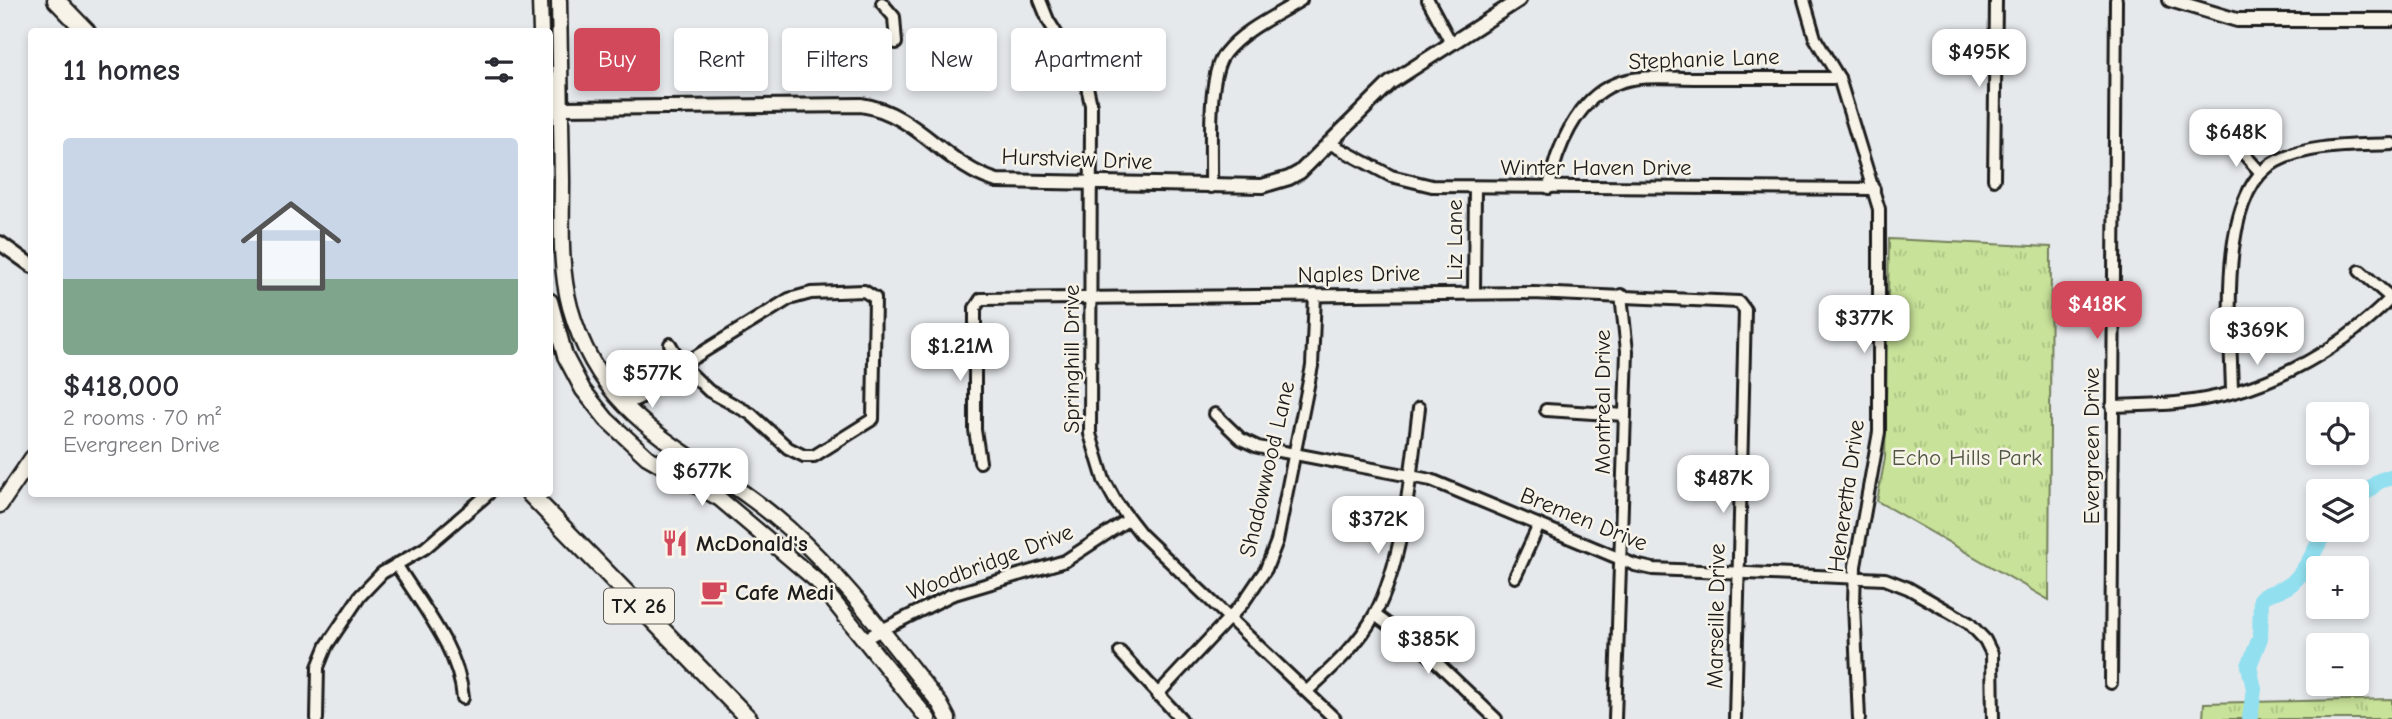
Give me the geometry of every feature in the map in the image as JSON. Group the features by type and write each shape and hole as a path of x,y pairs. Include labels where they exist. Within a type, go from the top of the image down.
{"main road":[{"path":"57,0 83,28"},
{"path":"540,0 541,28"},
{"path":"559,0 555,108 556,240 573,319 608,387 622,404 659,438 786,526 834,570 940,704 947,719"},
{"path":"553,313 565,356 583,390 607,420 647,457 720,499 818,582 928,719"},
{"path":"607,420 622,404"},
{"path":"0,505 28,464"},
{"name":"TX 26","path":"533,497 748,719"}],"street":[{"name":"Springhill Drive","path":"1040,0 1048,20 1086,82 1093,128 1088,394 1090,434 1104,480 1129,519 1335,719"},
{"path":"1211,187 1215,78 1221,60 1238,40 1301,0"},
{"path":"1428,0 1451,43"},
{"name":"Hurstview Drive","path":"555,108 870,106 910,122 978,176 997,181 1262,186 1289,178 1310,163 1390,83 1519,0"},
{"name":"Heneretta Drive","path":"1804,0 1815,38 1839,78 1880,209 1879,432 1855,578 1854,671 1859,719"},
{"path":"1994,179 1996,0"},
{"name":"Evergreen Drive","path":"2111,683 2116,0"},
{"path":"2170,0 2237,20 2392,20"},
{"path":"881,3 894,17 896,43"},
{"name":"Stephanie Lane","path":"1549,188 1552,169 1567,132 1594,99 1616,83 1654,78 1839,78"},
{"name":"Winter Haven Drive","path":"1329,143 1360,162 1410,182 1475,187 1874,189"},
{"path":"2235,144 2261,173"},
{"path":"2232,392 2233,241 2237,215 2247,191 2261,173 2276,162 2309,150 2392,144"},
{"name":"Liz Lane","path":"1475,187 1475,293"},
{"path":"0,243 28,263"},
{"path":"2112,406 2177,403 2232,392 2286,374 2317,357 2366,323 2391,297 2360,271"},
{"path":"622,404 637,402 661,379 682,365 759,316 799,296 864,291 875,298 873,419 814,456 794,452 751,414 709,391 682,365 670,344"},
{"name":"Naples Drive","path":"981,463 975,430 976,302 984,298 1475,293 1732,300 1743,305"},
{"name":"Shadowwood Lane","path":"1157,695 1230,617 1266,569 1277,541 1295,455 1314,347 1315,295"},
{"name":"Montreal Drive","path":"1615,719 1626,351 1621,296"},
{"name":"Marseille Drive","path":"1735,719 1743,305"},
{"path":"1307,691 1350,649 1374,615 1394,558 1411,475 1419,408"},
{"path":"1546,410 1625,415"},
{"name":"Bremen Drive","path":"1215,414 1241,439 1258,447 1411,475 1455,488 1621,561 1653,569 1885,579 1908,588 1969,624 1985,640 1992,653 1993,719"},
{"path":"317,719 318,667 327,645 360,596 382,573 425,548 484,497"},
{"name":"Woodbridge Drive","path":"864,639 951,595 1065,561 1129,519"},
{"path":"1515,577 1539,525"},
{"path":"396,564 451,653 461,677 463,698"},
{"path":"1374,615 1428,654 1496,719"},
{"path":"1120,652 1181,719"}],"green space":[{"name":"Echo Hills Park","path":"1889,239 2051,247 2049,600 1877,501 1885,458"},
{"path":"2392,699 2392,719 2203,719 2204,703"}],"waterway":[{"path":"2369,490 2379,481 2392,477"},
{"path":"2250,719 2254,689 2249,666 2260,638 2261,598 2292,583 2319,542"}],"place":[{"name":"McDonald's","path":"675,543"},
{"name":"Cafe Medi","path":"714,592"}]}
